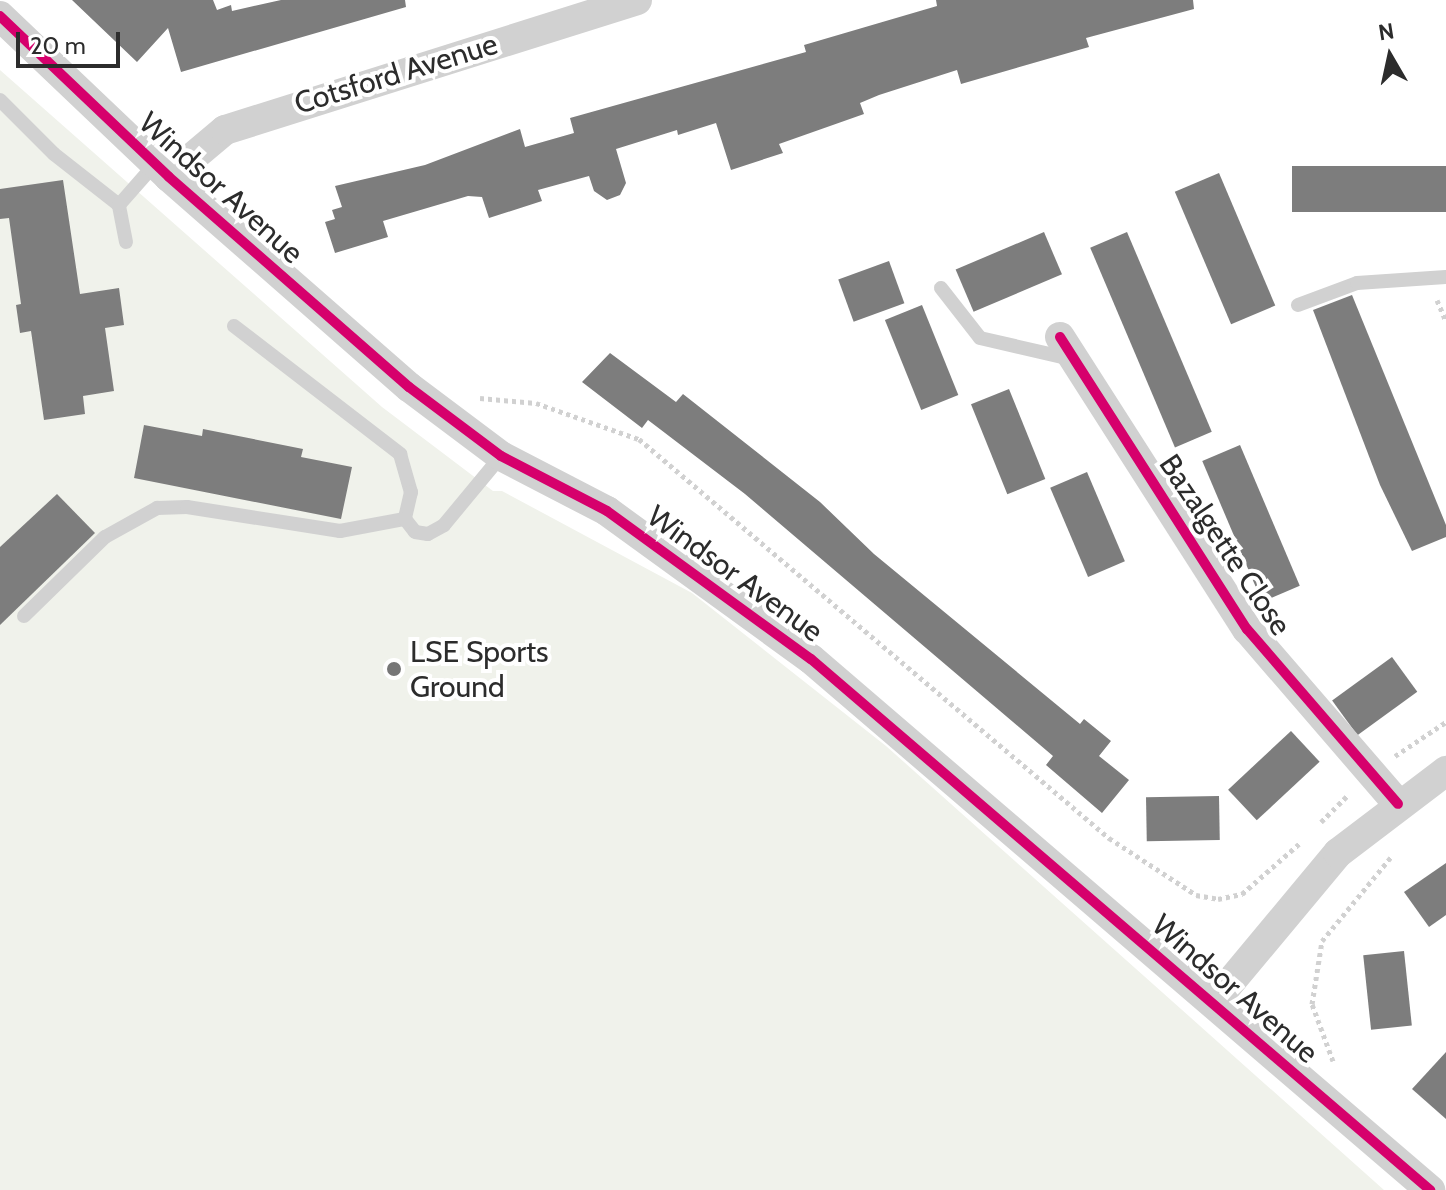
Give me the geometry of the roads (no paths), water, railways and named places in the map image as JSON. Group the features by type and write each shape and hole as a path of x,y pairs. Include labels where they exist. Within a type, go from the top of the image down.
{"street":[{"name":"Cotsford Avenue","path":"162,170 225,130 637,0"},
{"name":"Windsor Avenue","path":"0,16 162,170 431,403 501,456 607,511 811,659 1430,1190"},
{"name":"Bazalgette Close","path":"1067,349 1247,629 1398,804"},
{"path":"1213,1003 1338,853 1398,804 1446,771"}],"lane":[{"path":"0,100 54,154 119,205 126,242"},
{"path":"119,205 162,170"},
{"path":"1298,305 1357,283 1446,277"},
{"path":"941,288 980,338 1067,349"},
{"path":"234,326 400,454 411,492 405,519"},
{"path":"405,519 415,532 428,534 444,525 501,456"},
{"path":"24,616 105,537 157,508 187,507 340,531 405,519"}],"place":[{"name":"LSE Sports Ground","path":"394,669"}]}
